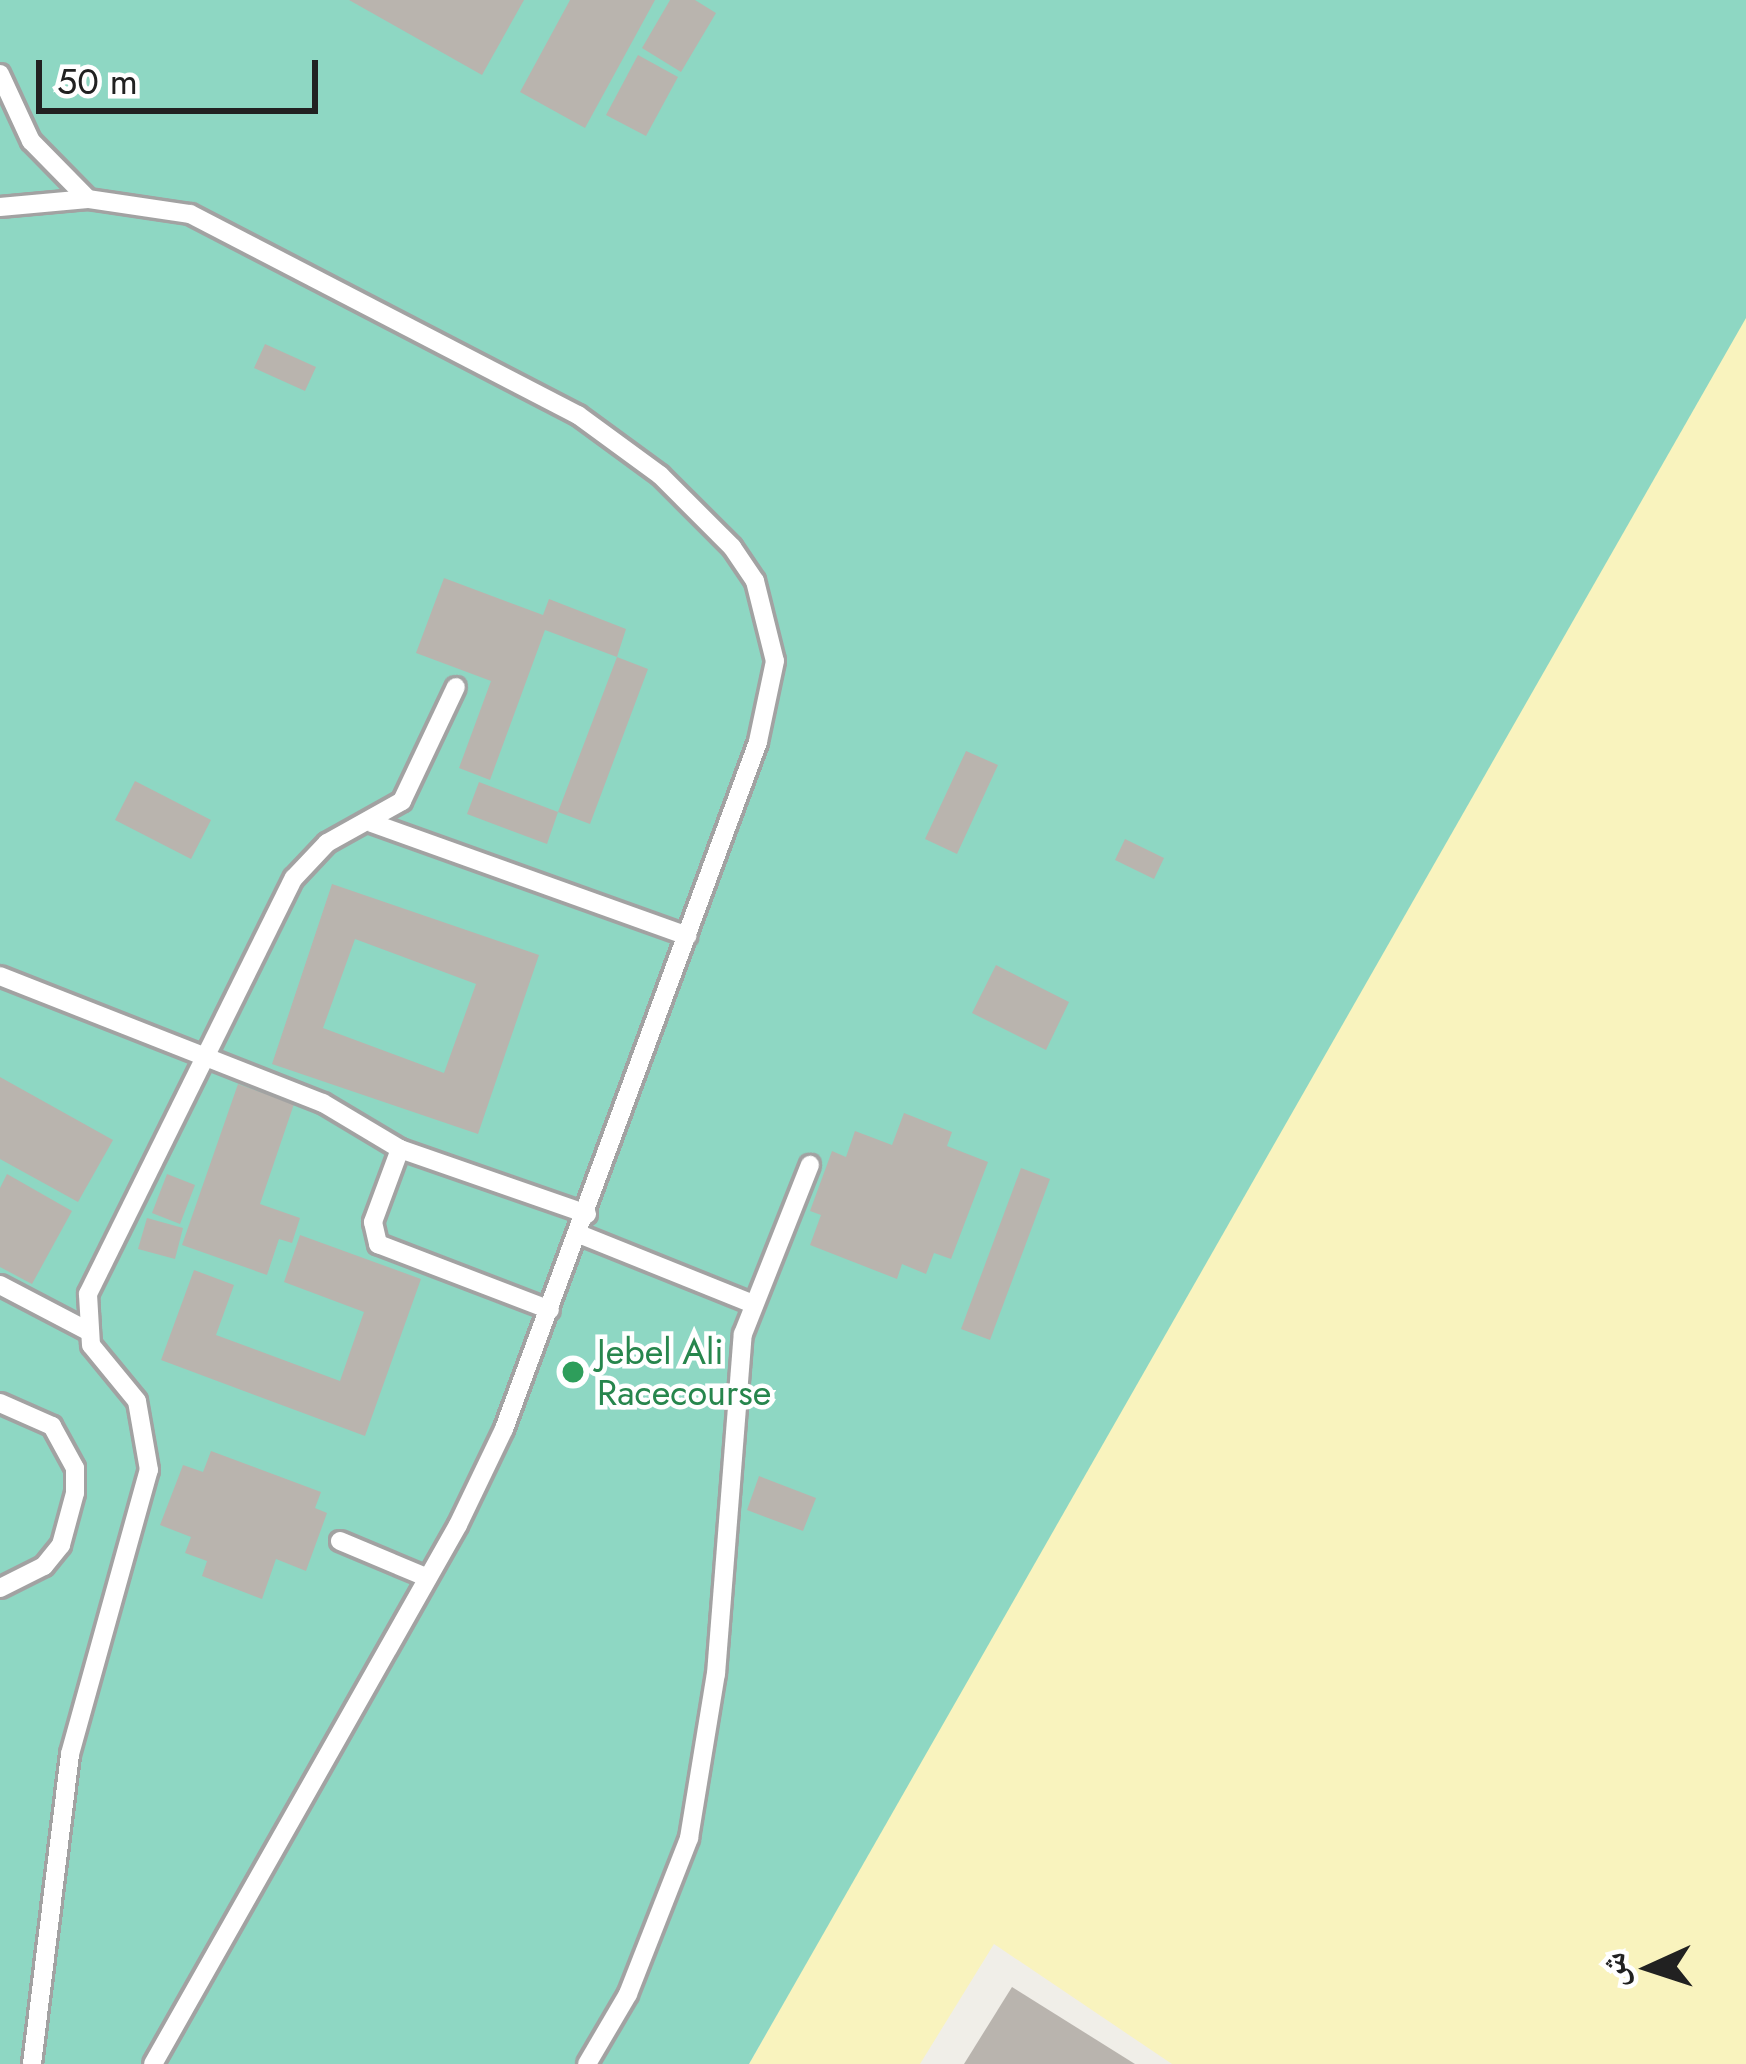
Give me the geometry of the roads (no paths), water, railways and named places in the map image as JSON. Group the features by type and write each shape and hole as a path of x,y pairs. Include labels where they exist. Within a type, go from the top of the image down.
{"lane":[{"path":"2,84 31,141 88,199"},
{"path":"0,207 88,199 143,202 236,233 578,415 660,475 732,547 770,620 771,703 587,1214 482,1478 153,2064"},
{"path":"86,1330 88,1294 294,878 327,843 372,823 413,786 456,687"},
{"path":"372,823 687,936"},
{"path":"0,976 323,1103 400,1149 587,1214"},
{"path":"400,1149 373,1222 378,1244 550,1310"},
{"path":"587,2064 628,1994 688,1838 716,1674 737,1366 751,1303 810,1165"},
{"path":"579,1234 751,1303"},
{"path":"0,1285 86,1330 137,1401 149,1470 70,1754 32,2064"},
{"path":"0,1403 52,1426 75,1468 75,1493 61,1545 44,1566 0,1588"},
{"path":"340,1541 428,1578"}],"place":[{"name":"Jebel Ali Racecourse","path":"573,1372"}]}
